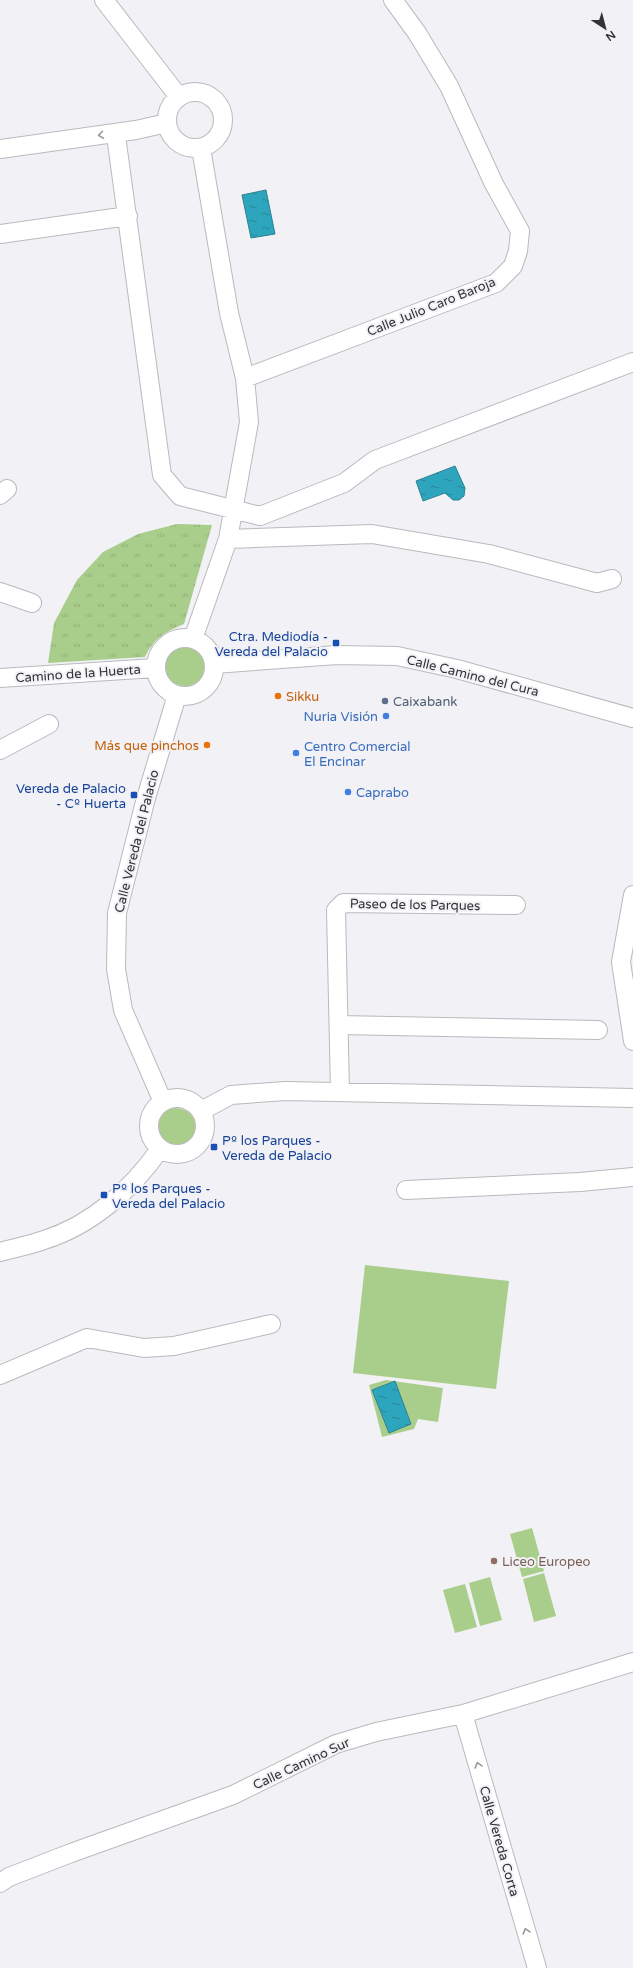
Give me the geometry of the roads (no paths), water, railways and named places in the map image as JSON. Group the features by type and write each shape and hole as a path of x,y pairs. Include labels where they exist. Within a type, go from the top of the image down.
{"street":[{"path":"104,0 179,97"},
{"name":"Calle Julio Caro Baroja","path":"245,378 496,283 513,266 520,231 494,184 449,86 417,33 393,0"},
{"path":"191,92 203,93 214,99 222,109 224,122 220,134 212,143 201,148 189,148 178,143 171,135 167,123 169,108 179,97 191,92"},
{"path":"0,149 136,130 167,123"},
{"path":"117,143 162,475 180,496 260,516 344,484 375,460 633,362"},
{"path":"193,639 228,539 249,422 245,378 229,313 201,148"},
{"path":"0,234 128,216"},
{"path":"228,539 372,534 489,554 598,584 612,579"},
{"path":"0,592 32,603"},
{"path":"182,638 193,639 203,644 211,653 214,664 213,676 208,686 199,693 188,696 176,695 166,690 158,680 155,668 157,657 163,648 167,644 182,638"},
{"name":"Calle Camino del Cura","path":"214,664 337,655 398,656 457,669 633,718"},
{"name":"Camino de la Huerta","path":"0,678 155,668"},
{"name":"Calle Vereda del Palacio","path":"163,1102 123,1010 116,969 117,913 152,778 176,695"},
{"path":"0,750 49,724"},
{"path":"633,894 621,962 633,1041"},
{"name":"Paseo de los Parques","path":"340,1092 336,910 342,903 516,905"},
{"path":"339,1025 598,1030"},
{"path":"202,1111 231,1095 285,1091 633,1098"},
{"path":"180,1098 196,1105 202,1111 206,1130 203,1140 197,1147 188,1153 179,1155 169,1154 160,1149 154,1142 150,1134 149,1125 151,1116 156,1108 163,1102 180,1098"},
{"path":"0,1252 45,1240 78,1224 111,1203 144,1172 160,1149"},
{"path":"406,1190 580,1182 633,1177"},
{"path":"0,1375 87,1338 144,1348 174,1346 271,1324"},
{"name":"Calle Camino Sur","path":"0,1882 9,1877 71,1853 233,1795 336,1744 376,1732 463,1714 633,1662"},
{"name":"Calle Vereda Corta","path":"463,1714 537,1968"}],"water":[{"path":"266,190 275,234 251,238 242,195"},
{"path":"455,466 465,488 464,496 459,500 453,500 445,493 423,501 416,481"},
{"path":"395,1381 411,1424 389,1433 372,1390"}],"place":[{"name":"Ctra. Mediodía - Vereda del Palacio","path":"336,643"},
{"name":"Sikku","path":"278,696"},
{"name":"Caixabank","path":"385,701"},
{"name":"Nuria Visión","path":"386,716"},
{"name":"Más que pinchos","path":"207,745"},
{"name":"Centro Comercial El Encinar","path":"296,753"},
{"name":"Caprabo","path":"348,792"},
{"name":"Vereda de Palacio - Cº Huerta","path":"134,795"},
{"name":"Pº los Parques - Vereda de Palacio","path":"214,1147"},
{"name":"Pº los Parques - Vereda del Palacio","path":"104,1195"},
{"name":"Liceo Europeo","path":"494,1561"}]}
